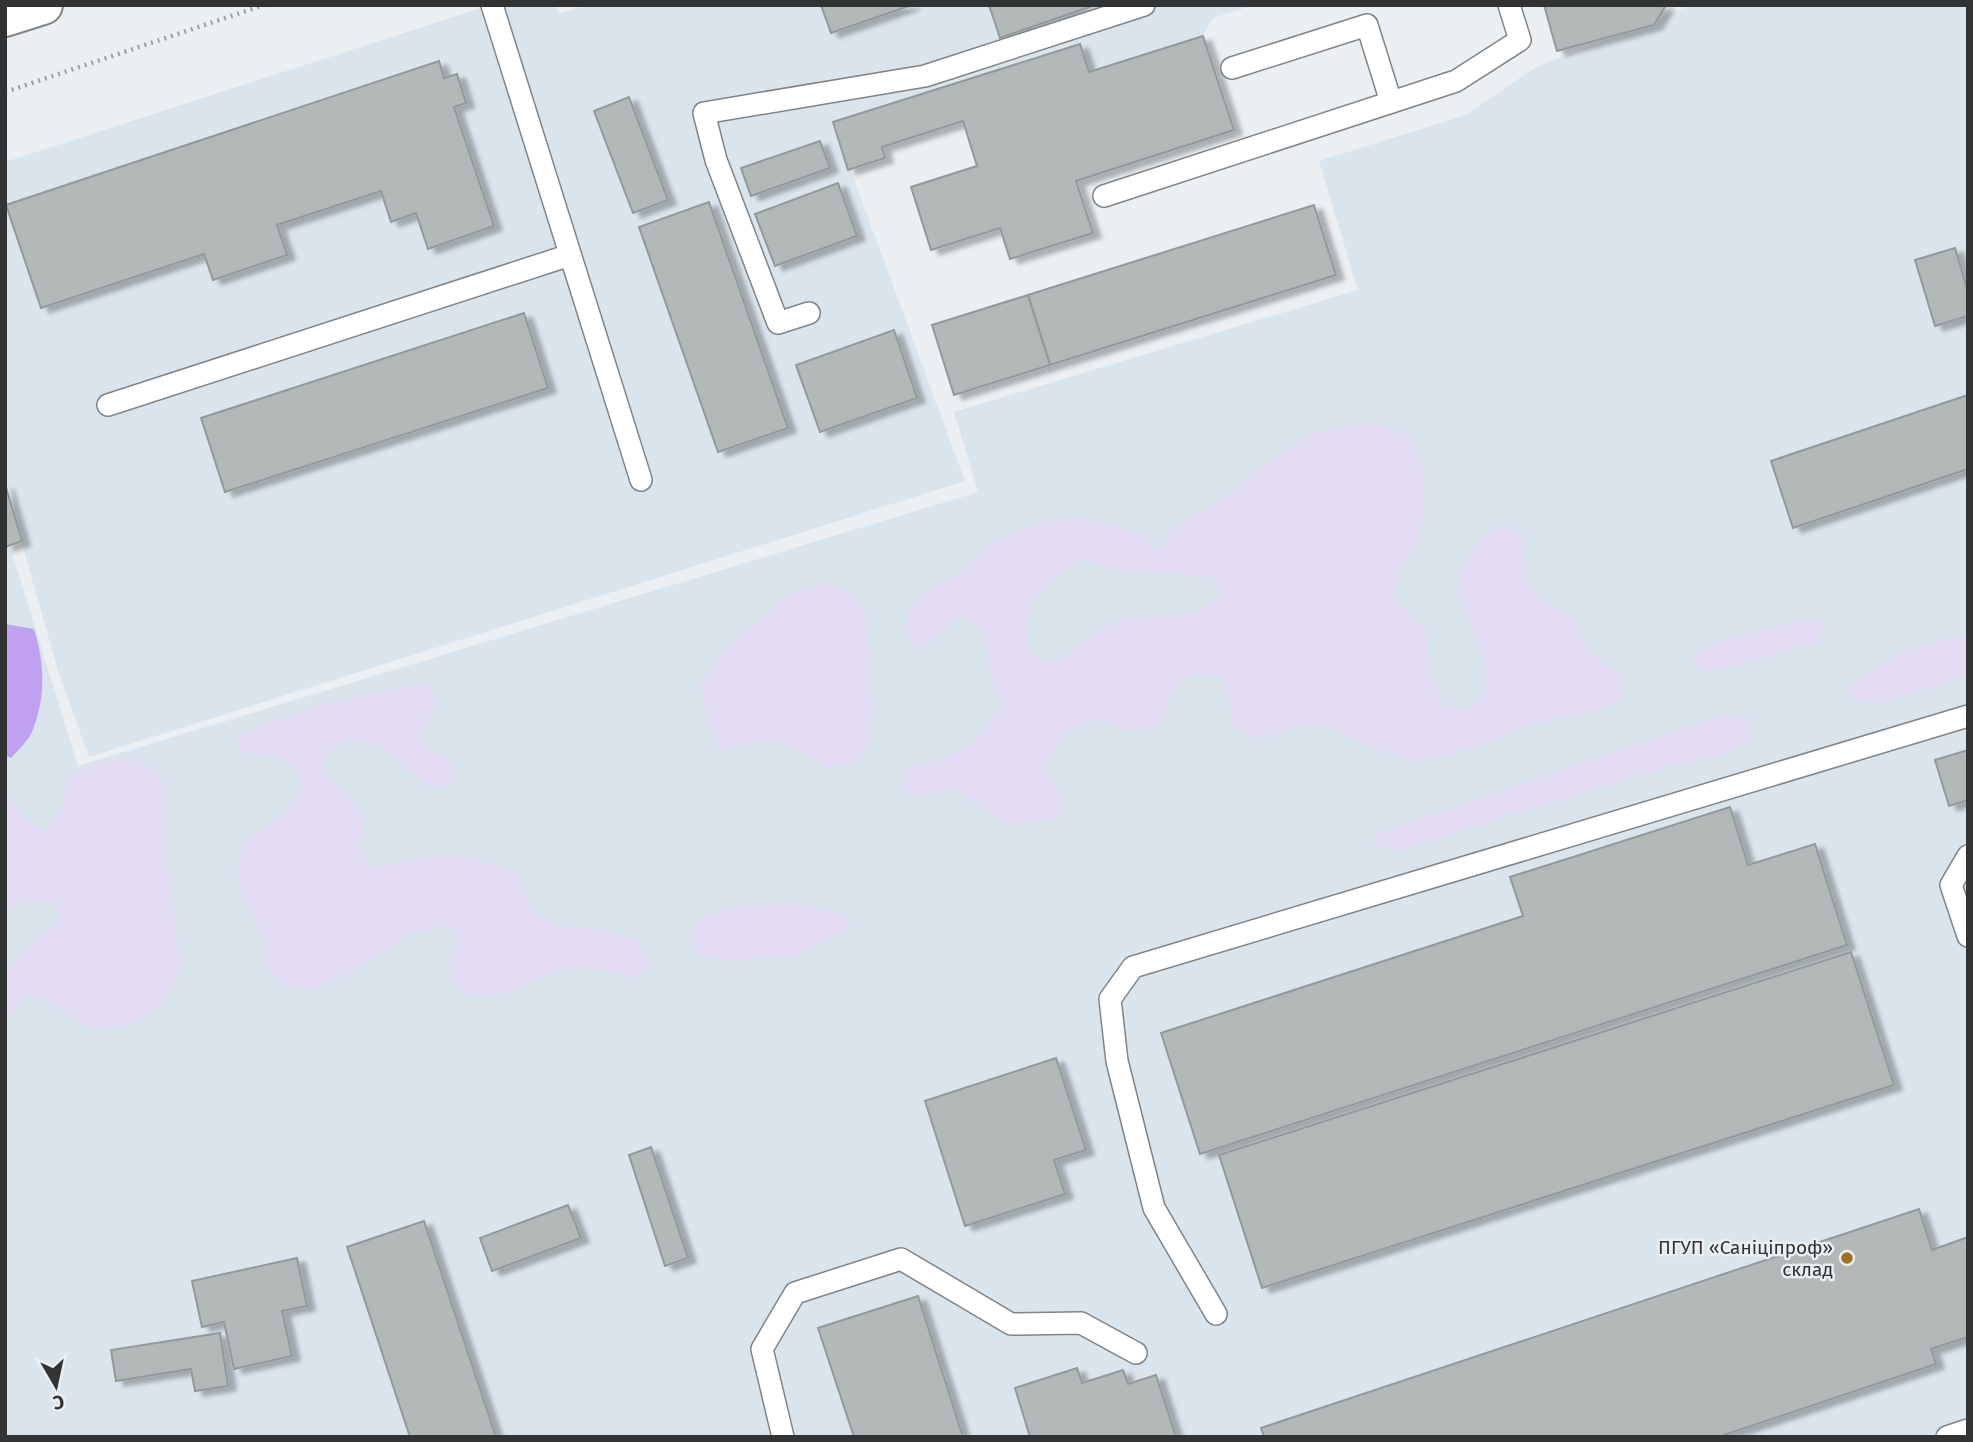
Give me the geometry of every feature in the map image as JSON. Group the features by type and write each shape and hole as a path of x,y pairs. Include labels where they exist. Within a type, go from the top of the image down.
{"lane":[{"path":"492,5 641,480"},
{"path":"809,313 778,323 716,160 704,113 925,76 1144,5"},
{"path":"1104,196 1456,81 1520,40 1509,5"},
{"path":"1232,68 1367,25 1391,102"},
{"path":"108,405 570,255"},
{"path":"1216,1314 1154,1208 1117,1060 1110,999 1133,967 1968,716"},
{"path":"1968,856 1951,885 1968,936"},
{"path":"783,1437 762,1349 795,1293 901,1259 1011,1324 1081,1323 1136,1353"},
{"path":"1947,1437 1968,1430"}],"path":[{"path":"5,92 264,5"}],"shaded area":[{"path":"490,5 556,5 559,14 587,5 1254,5 1213,18 1203,36 1089,72 1079,44 833,122 965,481 89,757 58,671 5,484 5,162"},
{"path":"1692,5 1968,5 1968,1437 5,1437 5,530 78,766 978,492 954,412 1358,290 1319,161 1466,115 1536,67"},
{"path":"1374,423 1412,437 1424,475 1424,513 1416,545 1398,571 1393,600 1426,629 1429,668 1443,707 1473,708 1486,688 1484,657 1457,592 1463,567 1478,540 1503,525 1521,533 1527,586 1548,604 1574,618 1592,652 1623,675 1623,698 1596,711 1528,725 1470,749 1416,762 1370,747 1336,729 1301,724 1262,739 1232,726 1229,700 1222,676 1191,673 1173,690 1160,725 1133,731 1096,719 1064,735 1043,768 1061,796 1062,816 1010,825 953,789 914,796 901,791 908,768 943,759 974,744 1001,705 989,667 985,630 961,616 917,652 906,634 909,611 920,595 958,575 991,543 1049,520 1085,518 1147,536 1151,551 1164,546 1169,531 1230,494 1260,468 1313,433","holes":["1081,558 1110,569 1215,577 1221,596 1195,612 1138,617 1112,624 1067,655 1048,663 1029,651 1027,618 1031,606 1045,587"]},
{"path":"827,583 854,594 865,613 873,705 871,741 857,762 829,768 777,743 752,742 720,751 708,722 700,684 722,653 791,593"},
{"path":"1806,619 1825,623 1818,642 1706,673 1692,664 1694,655 1719,641"},
{"path":"5,624 34,629 42,668 42,693 37,719 30,735 11,758 5,755"},
{"path":"1968,633 1968,675 1874,705 1855,700 1844,690 1903,651"},
{"path":"426,683 437,704 418,736 427,749 448,758 455,782 431,788 381,746 351,739 323,755 325,776 350,797 365,818 359,848 369,866 450,856 492,865 517,875 533,912 559,927 599,929 636,940 653,966 630,978 595,968 571,967 493,996 463,993 451,973 451,961 458,938 450,925 410,933 353,972 312,990 284,986 267,967 263,935 246,903 237,873 244,843 282,815 302,789 296,767 276,757 241,751 235,737 329,704"},
{"path":"1725,714 1750,719 1752,740 1721,755 1666,767 1396,851 1372,844 1377,834"},
{"path":"134,759 156,771 169,798 164,833 177,940 184,964 165,1001 137,1023 95,1030 41,999 25,996 5,1023 5,971 60,919 58,901 21,903 5,912 5,784 11,800 20,812 46,831 62,808 67,779 100,761"},
{"path":"794,903 844,915 851,928 792,958 716,960 696,954 690,935 704,916 737,907"}],"building":[{"path":"821,5 912,5 831,33"},
{"path":"989,5 1095,5 1000,38"},
{"path":"1544,5 1666,5 1654,25 1557,51"},
{"path":"1203,36 1234,130 1076,181 1093,233 1010,259 1000,228 931,250 911,187 977,166 963,121 882,147 885,158 848,170 833,122 1080,44 1089,72"},
{"path":"439,61 444,78 457,74 466,103 454,107 494,226 428,249 416,213 391,222 381,191 277,225 287,255 213,280 204,254 41,308 6,205"},
{"path":"629,97 668,200 633,213 594,111"},
{"path":"820,141 830,168 751,196 741,168"},
{"path":"838,183 857,236 775,266 755,214"},
{"path":"709,202 788,428 718,452 639,227"},
{"path":"1314,205 1336,275 1050,365 1028,295"},
{"path":"1955,248 1968,292 1968,316 1935,326 1915,260"},
{"path":"1028,295 1050,365 954,395 932,325"},
{"path":"524,313 548,388 225,492 201,418"},
{"path":"894,330 917,398 820,432 796,365"},
{"path":"1968,395 1968,469 1793,528 1771,461"},
{"path":"5,484 22,541 5,547"},
{"path":"1968,750 1968,800 1949,806 1935,760"},
{"path":"1730,807 1748,865 1815,844 1847,945 1200,1154 1161,1033 1523,916 1510,877"},
{"path":"1851,952 1894,1085 1262,1288 1219,1155"},
{"path":"1056,1058 1086,1150 1054,1160 1065,1194 965,1226 925,1101"},
{"path":"651,1147 688,1258 665,1266 629,1155"},
{"path":"568,1205 581,1238 492,1271 480,1238"},
{"path":"1919,1209 1932,1250 1968,1237 1968,1337 1931,1349 1936,1364 1718,1437 1264,1437 1261,1428"},
{"path":"424,1221 496,1437 410,1437 347,1247"},
{"path":"297,1258 307,1306 282,1311 292,1356 234,1369 224,1322 202,1327 192,1281"},
{"path":"918,1296 963,1437 854,1437 818,1328"},
{"path":"220,1333 228,1386 195,1391 191,1369 116,1381 111,1350"},
{"path":"1077,1368 1082,1383 1123,1370 1128,1384 1156,1375 1176,1437 1030,1437 1015,1388"}],"place":[{"name":"ПГУП «Саніціпроф» склад","path":"1847,1258"}]}
